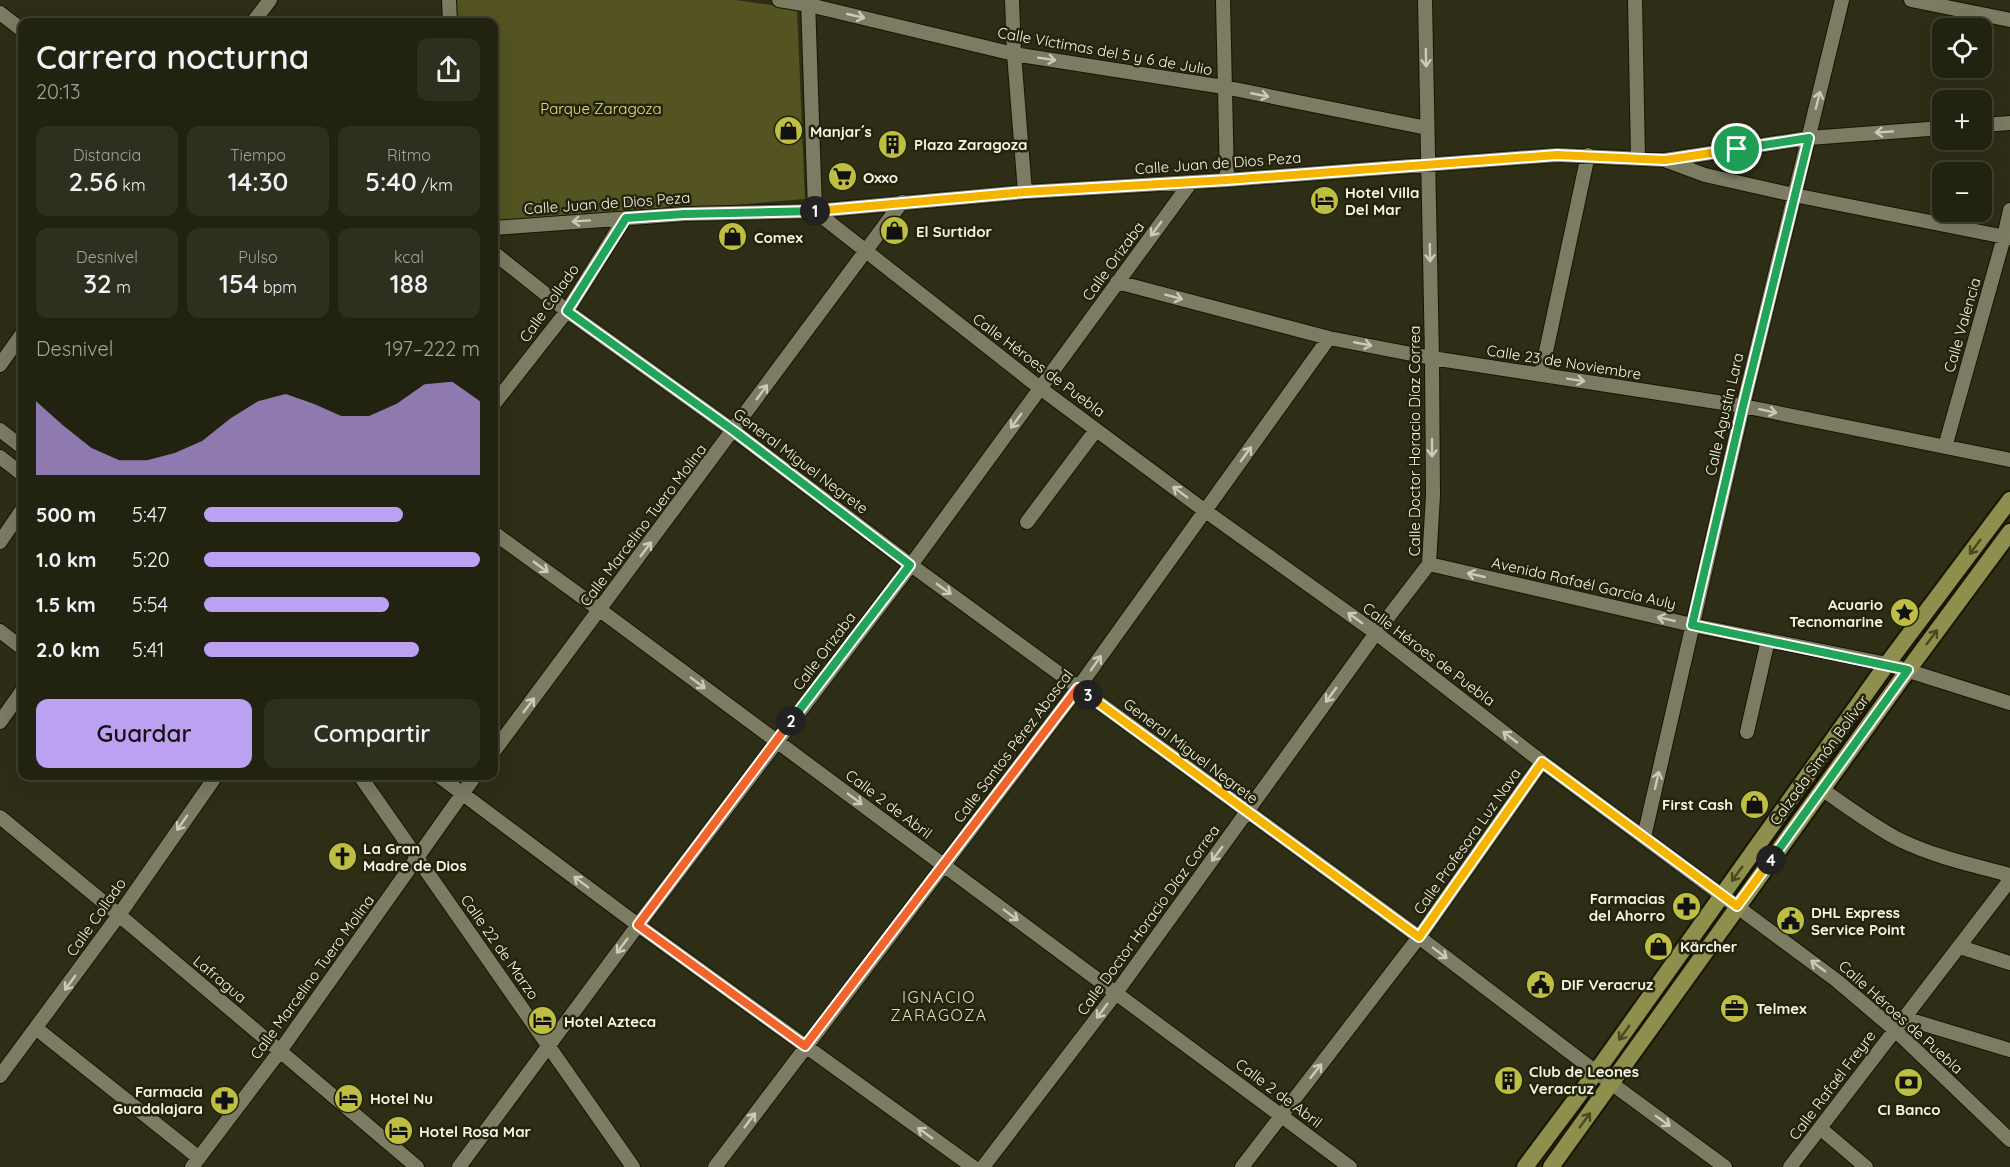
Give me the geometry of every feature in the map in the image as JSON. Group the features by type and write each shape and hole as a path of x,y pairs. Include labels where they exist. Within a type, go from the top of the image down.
{"main road":[{"name":"Calzada Simón Bolívar","path":"1525,1167 1596,1072 1887,664 2010,500"},
{"name":"Calzada Simón Bolívar","path":"1551,1167 1737,906 2010,532"}],"street":[{"path":"256,18 270,0"},
{"path":"449,0 450,18"},
{"name":"Calle Víctimas del 5 y 6 de Julio","path":"779,0 809,3 1014,54 1224,87 1427,128"},
{"path":"1012,0 1025,192"},
{"path":"1222,0 1227,180"},
{"name":"Calle Doctor Horacio Díaz Correa","path":"983,1167 1116,993 1376,633 1429,564 1433,495 1425,0"},
{"path":"1635,0 1638,158"},
{"name":"Calle Agustín Lara","path":"1644,837 1743,406 1842,0"},
{"path":"1911,0 2010,20"},
{"path":"1983,14 1987,0"},
{"path":"809,3 815,211"},
{"path":"0,13 18,27"},
{"path":"1992,124 2010,123"},
{"name":"Calle Juan de Dios Peza","path":"498,228 684,214 815,211 1025,192 1227,180 1557,155 1665,160 1809,138 1932,129"},
{"path":"1541,375 1588,155"},
{"path":"1665,160 1705,175 2007,237"},
{"name":"Calle Orizaba","path":"459,1167 638,925 910,565 1191,182"},
{"name":"Calle Marcelino Tuero Molina","path":"498,746 902,202"},
{"name":"Calle Valencia","path":"1945,447 2007,237 2010,210"},
{"name":"Calle Héroes de Puebla","path":"815,211 864,252 1040,388 1204,510 1376,633 1542,762 1836,980 1895,1030 2007,1135"},
{"name":"Calle Collado","path":"498,399 567,311 626,218"},
{"name":"General Miguel Negrete","path":"498,256 567,311 734,431 910,565 1419,937 1725,1167"},
{"name":"Calle 23 de Noviembre","path":"1117,282 1329,338 1432,358 1743,406 2010,460"},
{"name":"Calle Santos Pérez Abascal","path":"715,1167 1078,688 1329,338"},
{"path":"0,365 18,344"},
{"path":"0,430 18,444"},
{"path":"1027,522 1096,430"},
{"path":"0,457 18,471"},
{"path":"0,542 18,516"},
{"name":"Calle 2 de Abril","path":"498,536 1350,1167"},
{"name":"Avenida Rafaél García Auly","path":"1429,564 1692,625 1887,664 2010,703"},
{"path":"0,632 18,645"},
{"path":"1747,732 1768,640"},
{"path":"0,722 18,697"},
{"name":"Calle Profesora Luz Nava","path":"1242,1167 1419,937 1542,762"},
{"name":"Calle Collado","path":"0,1076 37,1029 213,780"},
{"name":"Calle 22 de Marzo","path":"363,780 633,1167"},
{"path":"445,780 638,925 973,1167"},
{"name":"Calle Marcelino Tuero Molina","path":"195,1162 280,1051 472,780"},
{"path":"1823,790 1901,840 1938,855 2010,875"},
{"name":"Lafragua","path":"0,817 417,1167"},
{"name":"Calle Rafaél Freyre","path":"1790,1167 2010,880"},
{"path":"1960,947 2010,963"},
{"path":"1904,1018 2010,1050"},
{"path":"37,1029 195,1162"},
{"path":"1820,1128 1866,1167"}],"green space":[{"name":"Parque Zaragoza","path":"454,0 736,0 797,9 805,199 498,225 498,18 456,18"}],"place":[{"name":"Manjar´s","path":"789,131"},
{"name":"Plaza Zaragoza","path":"893,144"},
{"name":"Oxxo","path":"842,177"},
{"name":"Hotel Villa Del Mar","path":"1324,201"},
{"name":"El Surtidor","path":"895,231"},
{"name":"Comex","path":"733,237"},
{"name":"Acuario Tecnomarine","path":"1904,613"},
{"name":"First Cash","path":"1754,804"},
{"name":"La Gran Madre de Dios","path":"342,857"},
{"name":"Farmacias del Ahorro","path":"1686,907"},
{"name":"DHL Express Service Point","path":"1790,921"},
{"name":"Kärcher","path":"1659,946"},
{"name":"DIF Veracruz","path":"1540,984"},
{"name":"Telmex","path":"1735,1008"},
{"name":"Hotel Azteca","path":"543,1021"},
{"name":"Club de Leones Veracruz","path":"1508,1080"},
{"name":"CI Banco","path":"1909,1082"},
{"name":"Hotel Nu","path":"349,1098"},
{"name":"Farmacia Guadalajara","path":"224,1100"},
{"name":"Hotel Rosa Mar","path":"398,1131"}],"district":[{"name":"IGNACIO ZARAGOZA","path":"939,1006"}],"route":[{"path":"1809,138 1692,625 1908,670 1737,906 1542,762 1419,937 1078,688 805,1046 638,925 910,565 734,431 567,311 626,218 684,214 815,211 1025,192 1227,180 1557,155 1665,160 1737,149 1809,138"}]}
